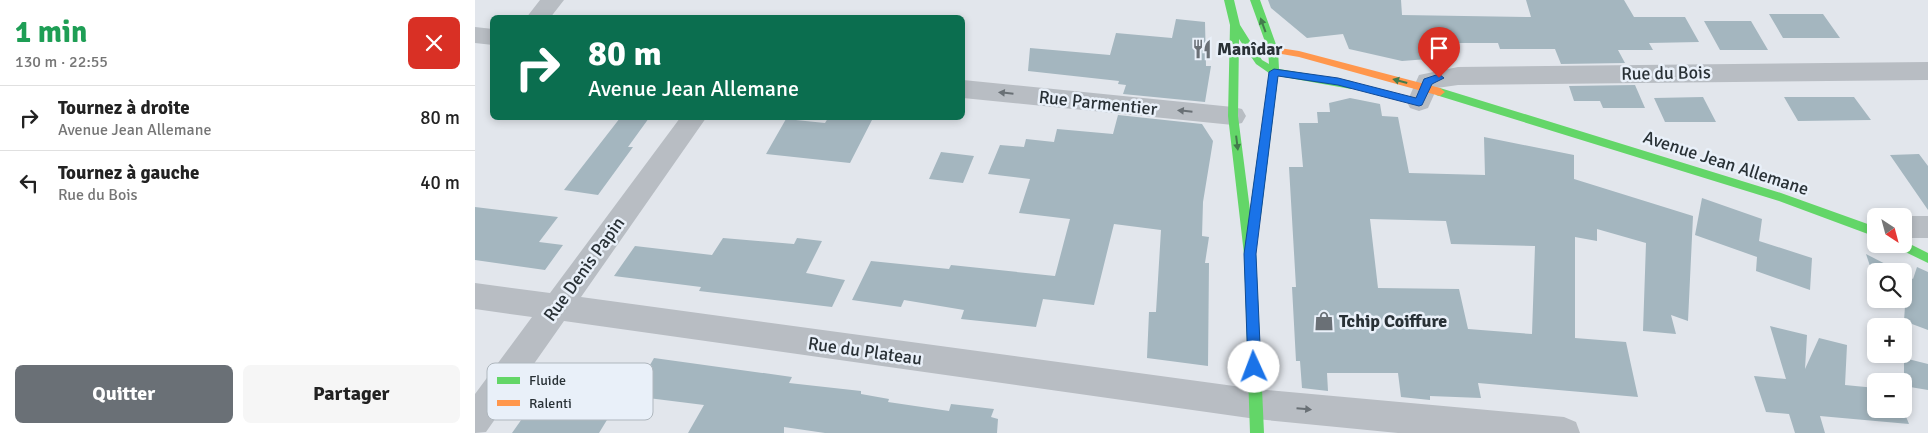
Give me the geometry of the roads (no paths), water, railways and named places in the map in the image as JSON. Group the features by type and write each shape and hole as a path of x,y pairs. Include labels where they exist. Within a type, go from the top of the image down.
{"main road":[{"path":"1229,0 1235,24 1253,68"},
{"path":"1250,254 1274,72 1273,50 1255,0"},
{"path":"1235,24 1233,116 1250,254 1256,419"},
{"path":"1234,86 1273,50"},
{"name":"Avenue Jean Allemane","path":"1273,50 1299,54 1421,99 1564,132 1737,182 1867,226"},
{"path":"1253,68 1338,81 1365,88"},
{"name":"Avenue Jean Allemane","path":"1465,112 1564,132"},
{"path":"1913,251 1928,258"}],"street":[{"path":"540,15 553,0"},
{"path":"475,35 490,38"},
{"name":"Rue du Bois","path":"1421,99 1428,81 1465,75 1928,71"},
{"name":"Rue Parmentier","path":"965,89 1233,116"},
{"name":"Rue Denis Papin","path":"517,363 692,120"},
{"path":"1913,227 1928,227"},
{"name":"Rue du Plateau","path":"475,296 1256,419 1564,433"},
{"name":"Rue Denis Papin","path":"475,422 487,405"}],"place":[{"name":"Manîdar","path":"1202,49"},
{"name":"Tchip Coiffure","path":"1324,321"}]}
